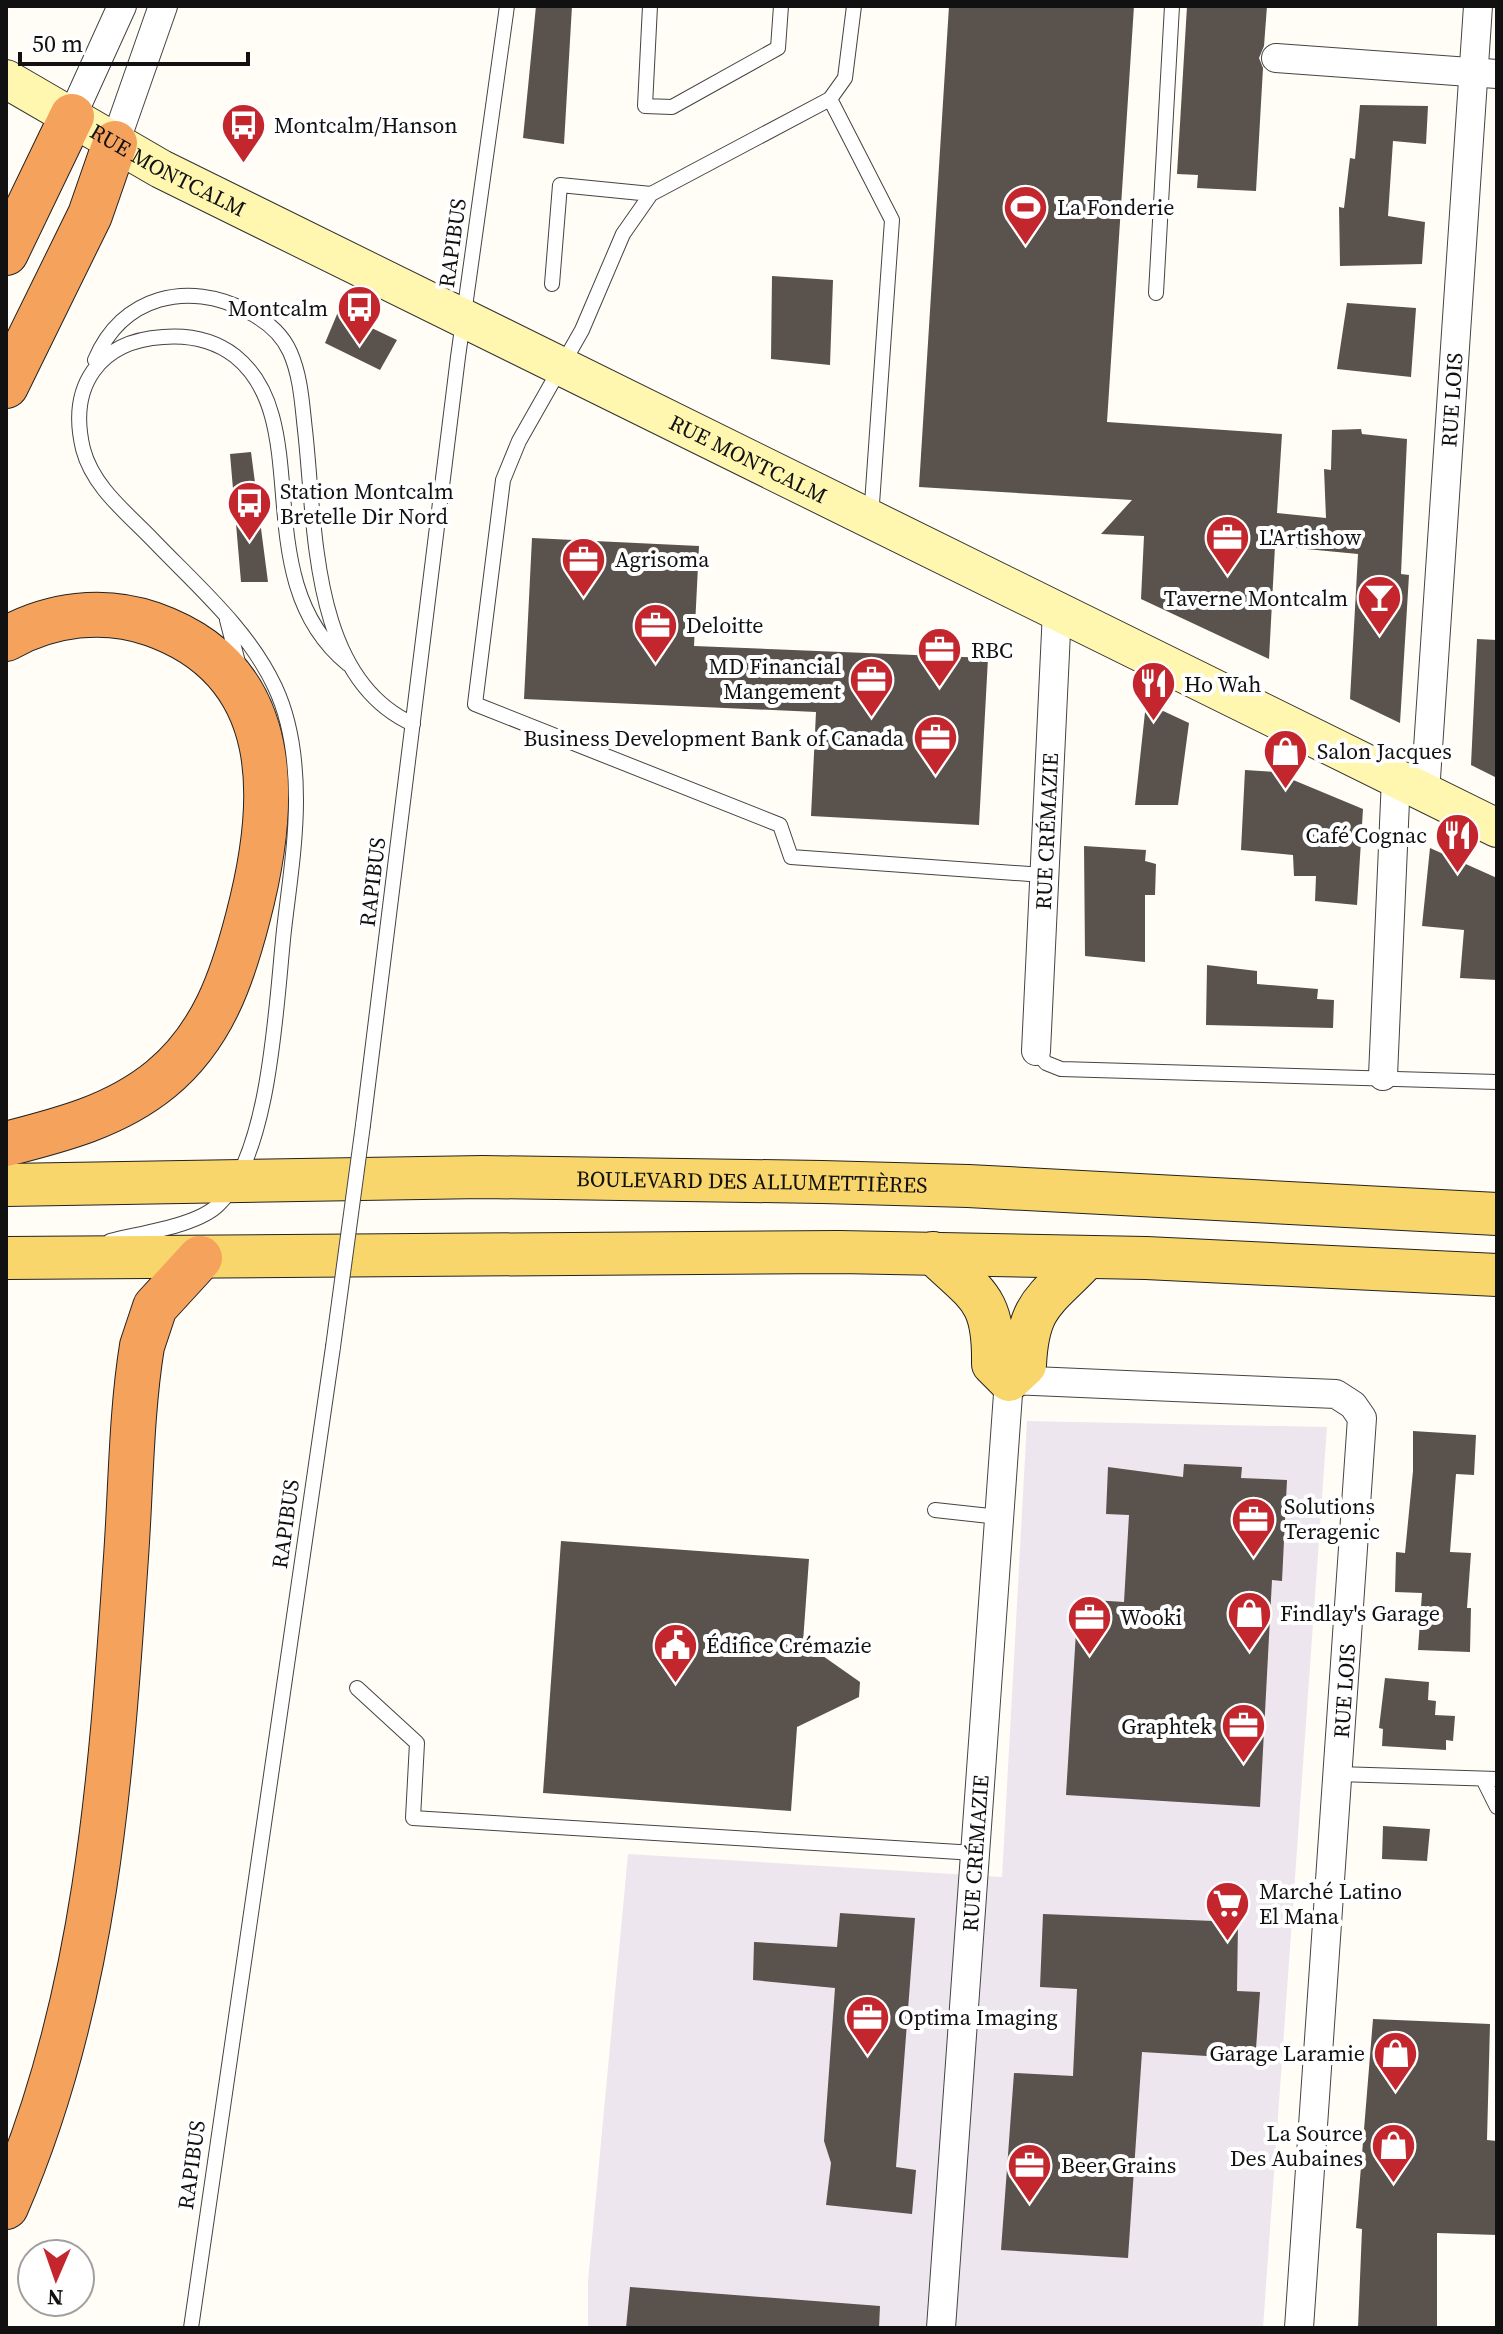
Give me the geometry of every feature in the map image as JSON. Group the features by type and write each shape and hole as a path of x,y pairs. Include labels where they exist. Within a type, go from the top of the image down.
{"highway":[{"path":"7,244 72,116"},
{"path":"6,386 90,215 115,143"},
{"path":"6,639 66,617 106,615 142,620 180,635 211,658 249,706 266,758 267,820 242,940 213,1018 180,1061 130,1101 80,1123 6,1144"},
{"path":"6,2207 46,2104 80,1979 92,1917 107,1806 142,1346 155,1307 200,1258"}],"main road":[{"name":"RUE MONTCALM","path":"6,79 161,169 1497,828"},
{"name":"BOULEVARD DES ALLUMETTIÈRES","path":"6,1185 483,1177 822,1182 1027,1188 1497,1214"},
{"path":"6,1258 933,1253 1497,1275"},
{"path":"933,1253 987,1307 993,1324 993,1364 1009,1380 1025,1365 1027,1329 1033,1315 1087,1257"}],"street":[{"path":"72,116 122,6"},
{"path":"115,143 163,6"},
{"name":"RUE LOIS","path":"1383,1076 1410,786 1485,74 1478,6"},
{"path":"1276,58 1485,74"},
{"name":"RUE CRÉMAZIE","path":"1036,1051 1057,611"},
{"name":"RUE LOIS","path":"1009,1380 1336,1394 1353,1405 1362,1418 1299,2328"},
{"name":"RUE CRÉMAZIE","path":"941,2328 1009,1380"}],"lane":[{"name":"RAPIBUS","path":"191,2328 333,1347 464,316 507,6"},
{"path":"650,6 645,106 672,107 778,48 781,6"},
{"path":"854,6 845,78 830,99 651,194 623,234 562,366 519,441 503,480 475,704 780,825 791,857 1043,875"},
{"path":"1156,293 1172,6"},
{"path":"830,99 892,220 871,518"},
{"path":"552,284 560,185 651,194"},
{"path":"48,1259 199,1218 216,1207 233,1182 252,1139 266,1083 296,799 290,735 277,690 248,642 95,479 84,450 80,421 90,376 100,349 126,318 154,301 178,294 200,295 236,306 266,323 284,340 298,377 327,601 348,664"},
{"path":"90,376 103,357 122,345 168,336 209,342 224,349 248,368 261,384 273,421 291,569 299,600 317,633 348,664 369,693 395,715 413,724"},
{"path":"226,616 249,706"},
{"path":"1036,1051 1046,1063 1061,1069 1383,1076 1497,1082"},
{"path":"935,1510 999,1517"},
{"path":"357,1688 417,1743 413,1818 975,1853"},
{"path":"1338,1774 1490,1779 1497,1807"}],"shaded area":[{"path":"1027,1421 1327,1427 1263,2328 588,2328 588,2281 628,1854 1002,1877"}],"building":[{"path":"536,6 572,6 564,144 523,138"},
{"name":"La Fonderie","path":"949,6 1134,6 1107,422 1282,434 1277,513 1326,518 1324,469 1331,470 1332,430 1361,429 1362,434 1407,439 1401,574 1409,575 1400,723 1350,699 1358,554 1275,546 1269,659 1141,599 1144,536 1101,534 1132,500 919,487"},
{"path":"1187,6 1267,6 1264,46 1259,58 1263,68 1256,191 1197,188 1198,175 1177,174"},
{"path":"1360,105 1428,106 1426,144 1393,141 1388,216 1425,222 1422,264 1340,266 1339,207 1344,208 1350,158 1355,159"},
{"path":"772,276 833,280 830,365 771,359"},
{"path":"1347,303 1416,308 1411,377 1337,369"},
{"path":"338,312 397,340 380,370 325,343"},
{"path":"251,452 268,582 241,582 230,454"},
{"path":"532,538 699,546 694,646 988,658 979,825 811,816 816,712 524,699"},
{"path":"1477,639 1497,640 1497,778 1471,765"},
{"path":"1146,703 1189,723 1178,805 1135,805"},
{"path":"1245,770 1274,772 1363,809 1357,905 1315,901 1316,876 1294,876 1293,855 1241,850"},
{"path":"1084,846 1146,850 1145,861 1156,864 1155,895 1145,895 1145,962 1085,956"},
{"path":"1430,848 1497,878 1497,980 1460,978 1464,930 1422,926"},
{"path":"1207,965 1257,971 1257,984 1318,989 1317,999 1334,1000 1333,1028 1206,1025"},
{"path":"1413,1431 1476,1435 1474,1475 1456,1474 1450,1552 1471,1553 1467,1608 1471,1608 1470,1652 1418,1650 1422,1593 1395,1592 1396,1552 1405,1553 1413,1471"},
{"path":"1184,1464 1242,1467 1241,1478 1287,1480 1282,1581 1272,1580 1260,1807 1066,1795 1078,1599 1124,1602 1129,1515 1106,1514 1108,1467 1183,1477"},
{"name":"Édifice Crémazie","path":"561,1541 809,1559 803,1642 860,1682 859,1697 797,1727 791,1811 543,1793"},
{"path":"1385,1678 1429,1682 1428,1700 1436,1701 1435,1715 1455,1716 1453,1741 1446,1740 1446,1750 1382,1746 1383,1729 1379,1728"},
{"path":"1383,1826 1430,1829 1427,1861 1382,1859"},
{"name":"Optima Imaging","path":"840,1913 915,1918 896,2167 916,2170 912,2214 826,2205 831,2163 824,2141 835,1988 753,1980 754,1942 837,1947"},
{"path":"1043,1914 1238,1922 1237,1991 1260,1992 1256,2049 1223,2047 1223,2057 1142,2052 1128,2258 1001,2250 1014,2073 1073,2076 1077,1989 1040,1987"},
{"path":"1373,2019 1490,2024 1487,2140 1497,2141 1497,2235 1437,2233 1437,2328 1358,2328 1362,2229 1356,2228"},
{"path":"630,2287 880,2306 879,2328 626,2328"}],"place":[{"name":"Montcalm/Hanson","path":"243,164"},
{"name":"La Fonderie","path":"1026,246"},
{"name":"Montcalm","path":"359,347"},
{"name":"Station Montcalm Bretelle Dir Nord","path":"249,543"},
{"name":"L'Artishow","path":"1228,576"},
{"name":"Agrisoma","path":"584,598"},
{"name":"Taverne Montcalm","path":"1379,637"},
{"name":"Deloitte","path":"655,664"},
{"name":"RBC","path":"940,689"},
{"name":"MD Financial Mangement","path":"872,718"},
{"name":"Ho Wah","path":"1153,723"},
{"name":"Business Development Bank of Canada","path":"935,777"},
{"name":"Salon Jacques","path":"1286,790"},
{"name":"Café Cognac","path":"1458,874"},
{"name":"Solutions Teragenic","path":"1253,1558"},
{"name":"Findlay's Garage","path":"1249,1652"},
{"name":"Wooki","path":"1089,1656"},
{"name":"Édifice Crémazie","path":"675,1684"},
{"name":"Graphtek","path":"1243,1765"},
{"name":"Marché Latino El Mana","path":"1228,1943"},
{"name":"Optima Imaging","path":"867,2056"},
{"name":"Garage Laramie","path":"1396,2092"},
{"name":"La Source Des Aubaines","path":"1394,2185"},
{"name":"Beer Grains","path":"1030,2204"}]}
